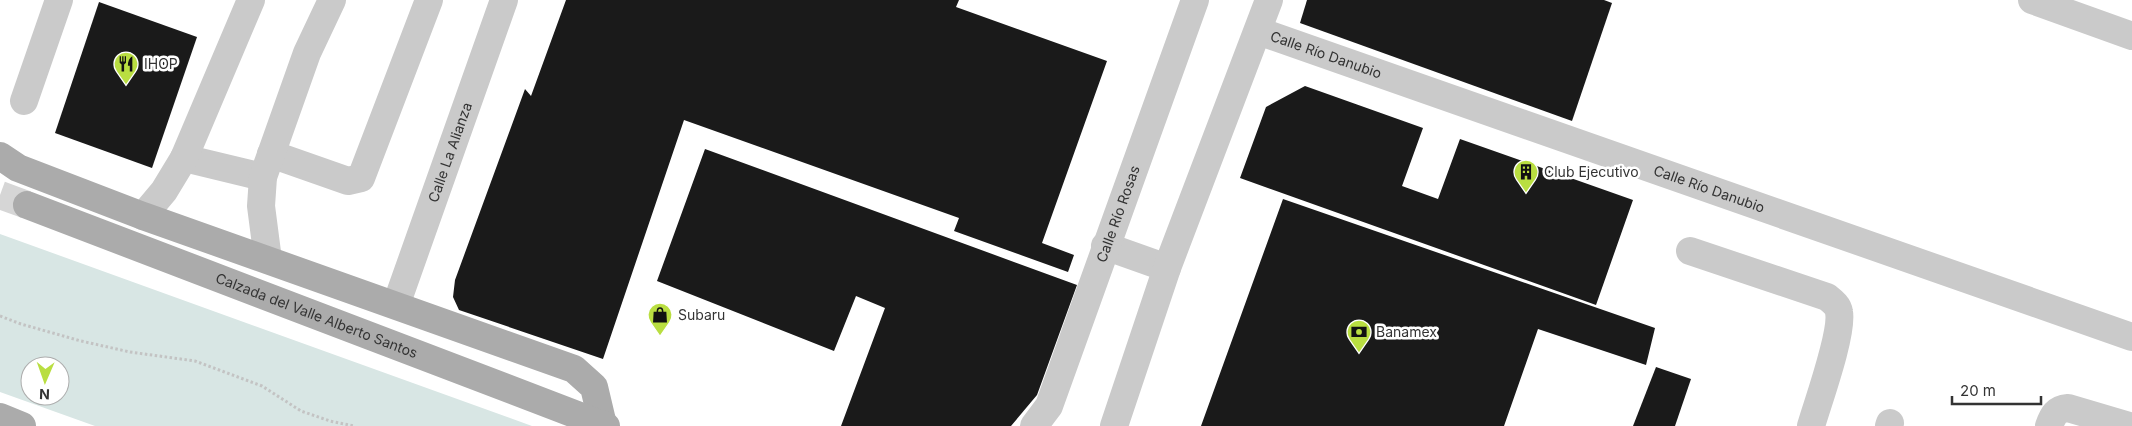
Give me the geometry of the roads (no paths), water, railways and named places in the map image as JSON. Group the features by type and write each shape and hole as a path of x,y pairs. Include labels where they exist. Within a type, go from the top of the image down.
{"main road":[{"path":"6,164 143,216 396,304 475,335 574,369 594,387 604,425"},
{"name":"Calzada del Valle Alberto Santos","path":"27,205 604,425"},
{"path":"0,418 22,426"}],"street":[{"path":"24,101 59,0"},
{"path":"143,216 164,191 184,158 251,0"},
{"path":"268,260 261,206 267,166 307,53 332,0"},
{"path":"184,158 267,166 348,181 362,178 429,0"},
{"name":"Calle La Alianza","path":"396,304 504,0"},
{"name":"Calle Río Rosas","path":"1034,426 1049,406 1195,0"},
{"path":"1114,426 1166,268 1269,0"},
{"path":"2032,0 2132,36"},
{"name":"Calle Río Danubio","path":"1258,31 2132,337"},
{"path":"1105,246 1166,268"},
{"path":"1690,251 1827,297 1839,310 1840,319 1836,340 1811,426"},
{"path":"2049,426 2055,412 2068,408 2129,426"}],"tunnel":[{"path":"0,195 27,205"}],"place":[{"name":"IHOP","path":"126,85"},
{"name":"Club Ejecutivo","path":"1526,193"},
{"name":"Subaru","path":"660,336"},
{"name":"Banamex","path":"1359,353"}]}
